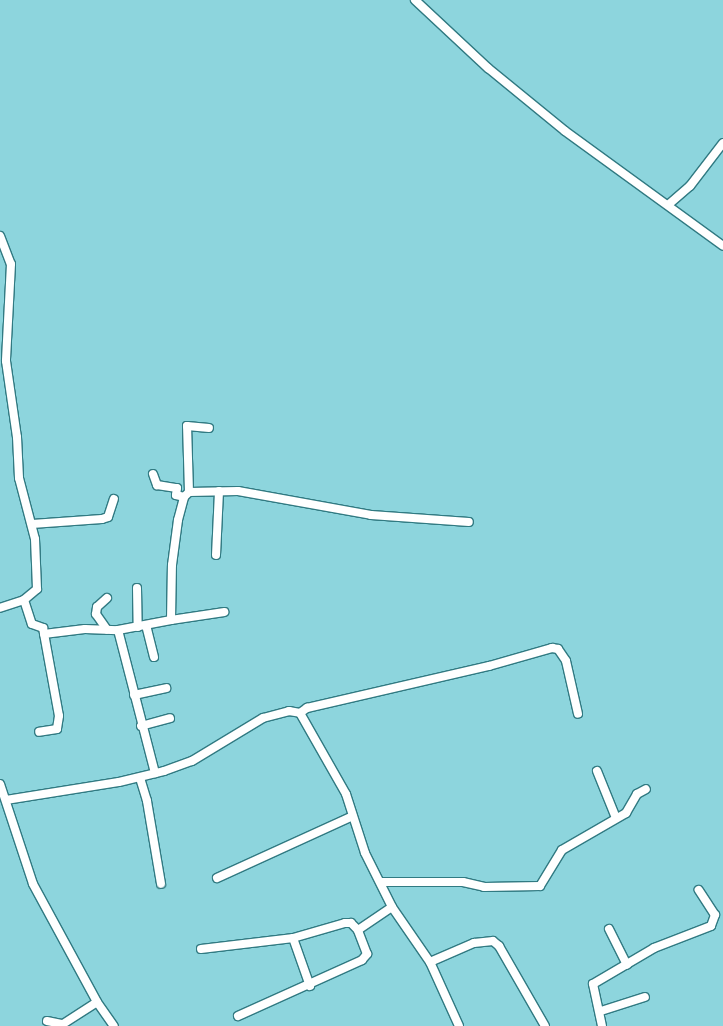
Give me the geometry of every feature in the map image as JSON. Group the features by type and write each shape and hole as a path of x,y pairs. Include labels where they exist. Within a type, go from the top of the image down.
{"street":[{"path":"415,0 488,68 565,131 723,246"},
{"path":"668,205 690,186 723,143"},
{"path":"0,236 11,264 9,309 3,362 20,478 32,524 37,589 24,600 0,608"},
{"path":"0,309 9,309"},
{"path":"172,620 172,565 187,494 187,426 209,428"},
{"path":"153,474 157,484 177,488 176,495 219,491 238,492 371,515 469,522"},
{"path":"216,556 219,491"},
{"path":"32,524 102,519 108,517 114,499"},
{"path":"137,588 142,626 154,657"},
{"path":"107,598 97,607 96,614 108,630"},
{"path":"24,600 32,624 43,628 59,723 57,729 39,732"},
{"path":"44,634 85,629 118,630 224,612"},
{"path":"118,630 141,726 155,774"},
{"path":"4,802 155,774 192,761 263,718 289,711 300,713 307,708 489,666 552,648 558,648 566,661 578,714"},
{"path":"134,695 166,688"},
{"path":"300,713 339,780 365,854 381,882 392,907 430,962 460,1026"},
{"path":"141,726 170,718"},
{"path":"597,772 616,818"},
{"path":"140,778 147,801 161,884"},
{"path":"0,784 4,802 33,884 97,1002 114,1026"},
{"path":"381,882 463,882 484,887 540,886 562,850 626,812 637,794 646,789"},
{"path":"217,878 353,816"},
{"path":"602,1026 601,1012 593,984 654,948 711,926 715,915 699,890"},
{"path":"358,930 392,907"},
{"path":"200,949 293,938 345,923 351,923 358,930 366,958 310,986 238,1016"},
{"path":"610,929 627,965"},
{"path":"293,938 310,986"},
{"path":"430,962 474,942 493,941 499,946 545,1026"},
{"path":"601,1012 645,996"},
{"path":"47,1021 63,1024 97,1002"}]}
